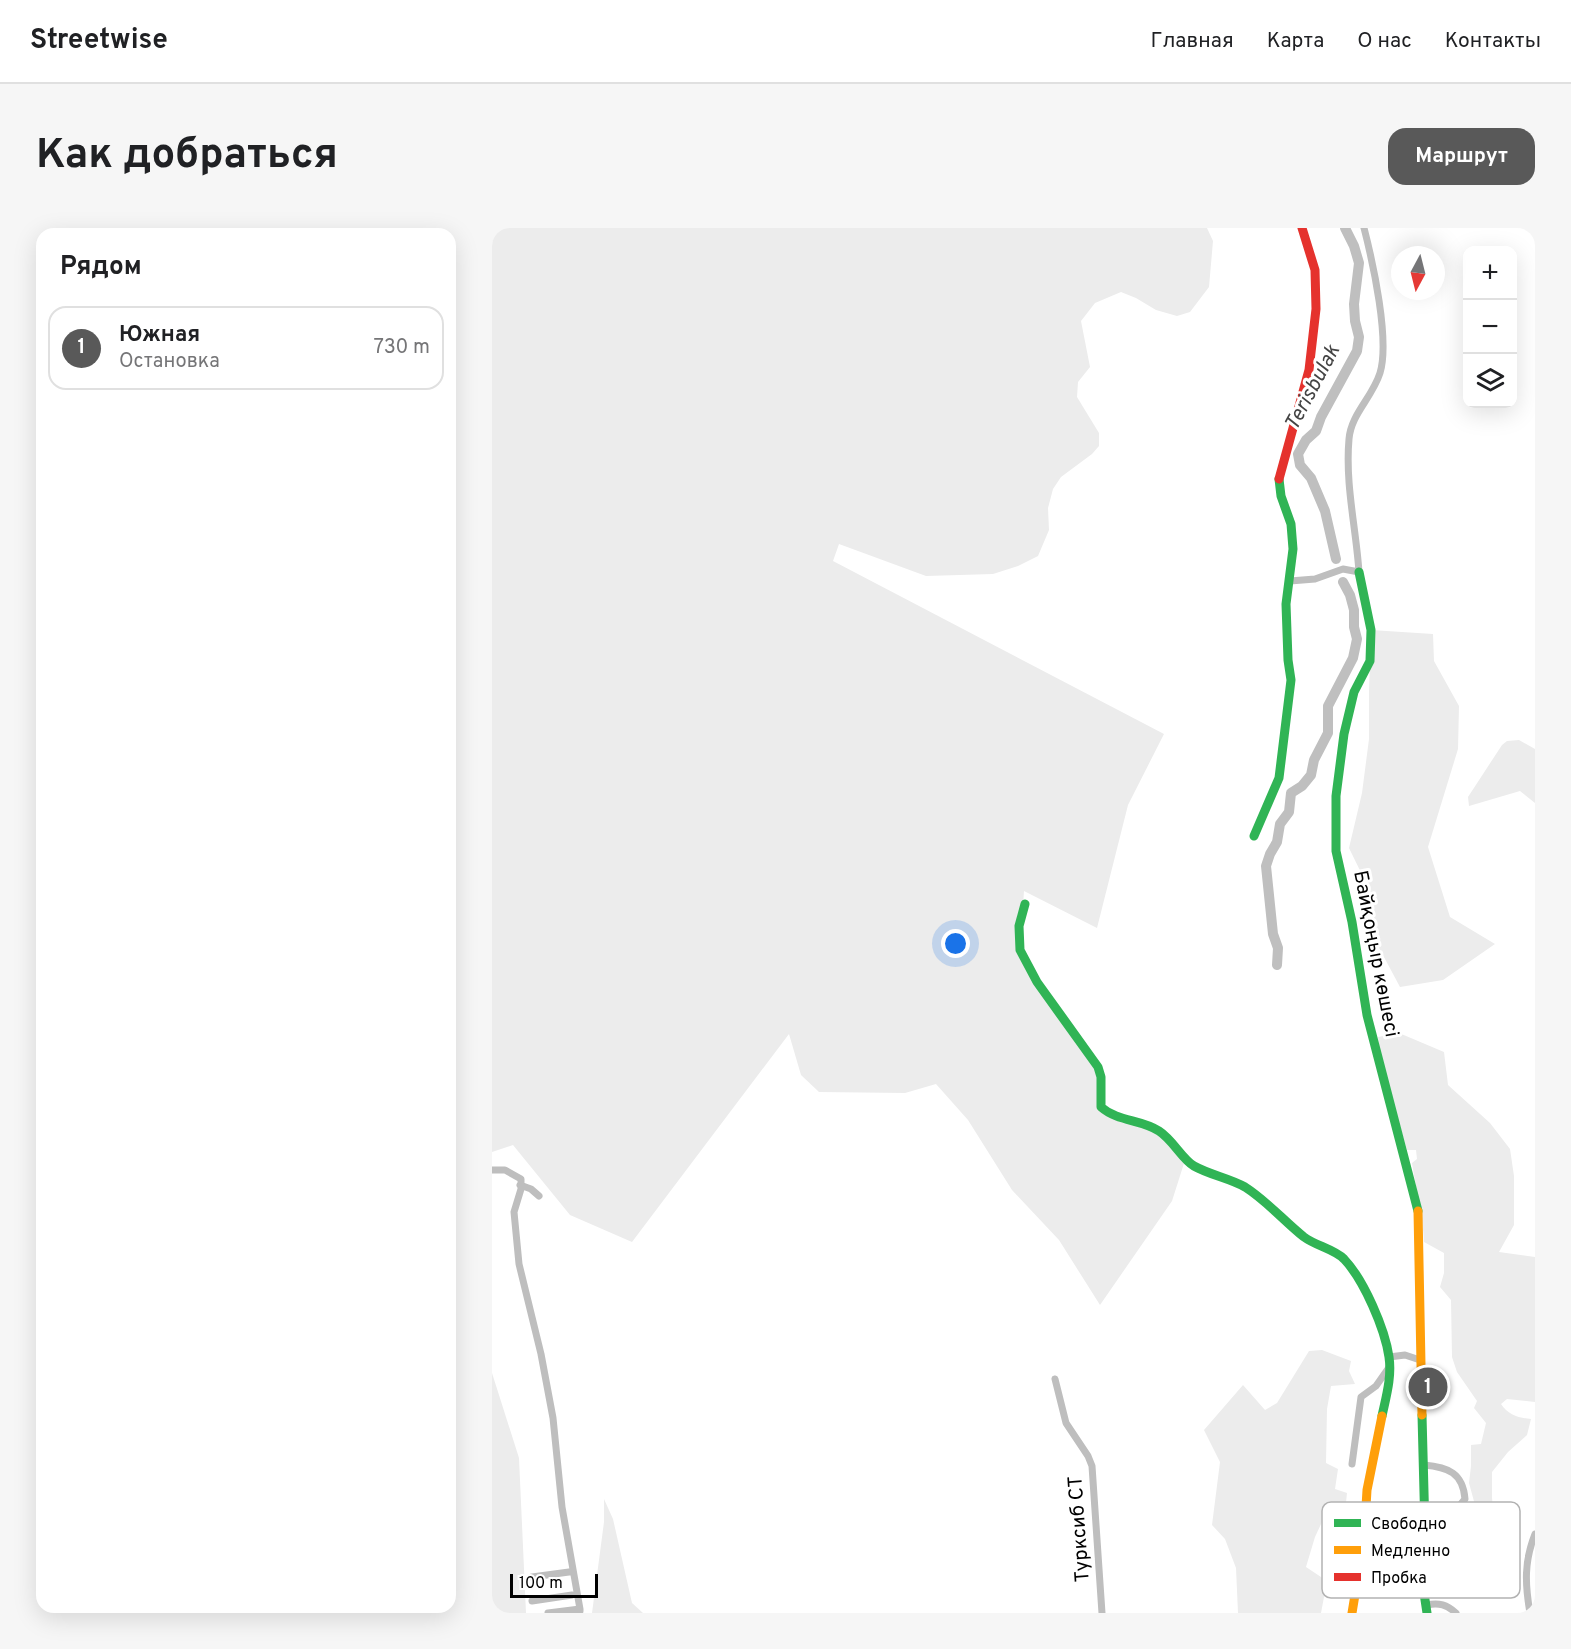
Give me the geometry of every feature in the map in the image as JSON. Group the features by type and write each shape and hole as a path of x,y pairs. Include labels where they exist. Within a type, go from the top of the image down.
{"street":[{"path":"1254,836 1279,778 1291,680 1286,604 1293,549 1291,524 1281,496 1279,478 1310,370 1316,309 1315,270 1302,228"},
{"name":"Байқоңыр көшесі","path":"1364,228 1373,264 1383,355 1374,389 1351,428 1349,486 1357,536 1359,572 1371,630 1370,661 1354,692 1344,734 1336,796 1336,851 1352,922 1370,1026 1418,1207 1425,1502"},
{"path":"1290,581 1315,579 1343,569 1359,572"},
{"path":"1025,904 1019,926 1020,950 1037,982 1098,1067 1101,1077 1101,1107 1109,1114 1126,1121 1148,1125 1159,1131 1192,1165 1244,1187 1268,1204 1306,1238 1342,1257 1357,1275 1380,1326 1389,1362 1389,1384 1366,1502"},
{"path":"492,1170 505,1170 521,1179 514,1212 519,1264 541,1354 553,1418 562,1507 580,1611"},
{"path":"520,1185 531,1189 539,1196"},
{"path":"1352,1464 1361,1397 1376,1386 1389,1362 1405,1355 1420,1360"},
{"name":"Турксиб СТ","path":"1055,1379 1066,1423 1092,1466 1102,1613"},
{"path":"553,1452 574,1602 580,1611"},
{"path":"1424,1465 1441,1467 1455,1474 1464,1490 1465,1499 1462,1502"},
{"path":"1530,1613 1526,1562 1535,1534"},
{"path":"532,1577 569,1572"},
{"path":"532,1601 573,1595"},
{"path":"1352,1613 1354,1598"},
{"path":"1427,1609 1436,1603 1449,1607 1455,1613"},
{"path":"548,1613 580,1611"}],"shaded area":[{"path":"492,228 1207,228 1213,241 1209,287 1190,312 1177,316 1156,310 1121,292 1095,303 1081,321 1090,367 1078,382 1077,397 1099,433 1099,446 1061,477 1053,489 1048,508 1049,530 1038,556 1018,566 993,574 926,576 839,544 833,561 1164,734 1128,805 1097,928 1024,891 1020,950 1101,1077 1101,1106 1148,1125 1186,1157 1172,1201 1100,1305 1059,1240 1012,1190 968,1120 936,1084 905,1093 819,1092 801,1075 789,1034 632,1242 570,1215 513,1145 492,1152"},
{"path":"1371,630 1433,634 1434,661 1459,706 1458,749 1428,847 1450,917 1495,944 1443,980 1400,987 1377,944 1371,893 1349,848 1362,793 1369,739"},
{"path":"1519,740 1535,749 1535,803 1520,791 1469,806 1468,797 1502,745 1507,741"},
{"path":"1399,1033 1444,1052 1448,1085 1490,1123 1510,1149 1514,1176 1514,1225 1499,1252 1535,1257 1535,1402 1507,1399 1501,1404 1514,1415 1531,1419 1527,1435 1508,1452 1492,1472 1492,1502 1474,1502 1469,1483 1471,1445 1481,1444 1486,1423 1474,1408 1477,1401 1457,1372 1452,1357 1451,1300 1440,1287 1444,1273 1444,1253 1424,1242 1412,1163 1417,1159 1416,1150 1407,1150 1381,1059 1378,1037"},
{"path":"1322,1350 1351,1361 1349,1371 1355,1384 1331,1386 1327,1409 1326,1463 1338,1469 1335,1489 1347,1493 1346,1502 1322,1502 1322,1522 1306,1567 1322,1578 1322,1598 1324,1598 1321,1613 1238,1613 1236,1568 1225,1539 1212,1525 1220,1462 1204,1430 1243,1385 1265,1410 1277,1403 1309,1351"},
{"path":"492,1373 519,1458 526,1613 492,1613"},
{"path":"604,1499 613,1519 632,1603 643,1613 592,1613 604,1522"}],"waterway":[{"name":"Terisbulak","path":"1336,559 1325,511 1311,478 1300,465 1298,454 1306,440 1316,431 1321,417 1357,351 1359,337 1354,304 1359,263 1345,228"},
{"name":"Terisbulak","path":"1277,965 1278,948 1273,934 1266,866 1277,842 1280,824 1289,812 1291,793 1302,786 1311,775 1314,760 1328,733 1328,706 1353,658 1357,639 1354,610 1343,582"}],"traffic: fast":[{"path":"1254,836 1279,778 1291,680 1286,604 1293,549 1291,524 1281,496 1279,479"},
{"path":"1359,572 1371,630 1370,661 1354,692 1344,734 1336,796 1336,851 1352,922 1367,1015 1418,1211"},
{"path":"1025,904 1019,926 1020,950 1037,982 1098,1067 1101,1077 1101,1107 1115,1115 1159,1131 1194,1166 1245,1187 1261,1198 1304,1237 1340,1256 1352,1268 1372,1305 1387,1346 1390,1372 1382,1416"},
{"path":"1422,1415 1424,1502"},
{"path":"1425,1598 1427,1613"}],"traffic: slow":[{"path":"1418,1211 1422,1415"},
{"path":"1366,1502 1382,1416"},
{"path":"1352,1613 1354,1598"}],"traffic: jam":[{"path":"1279,479 1309,370 1316,309 1315,270 1302,228"}],"place":[{"name":"Южная","path":"1428,1387"}]}
